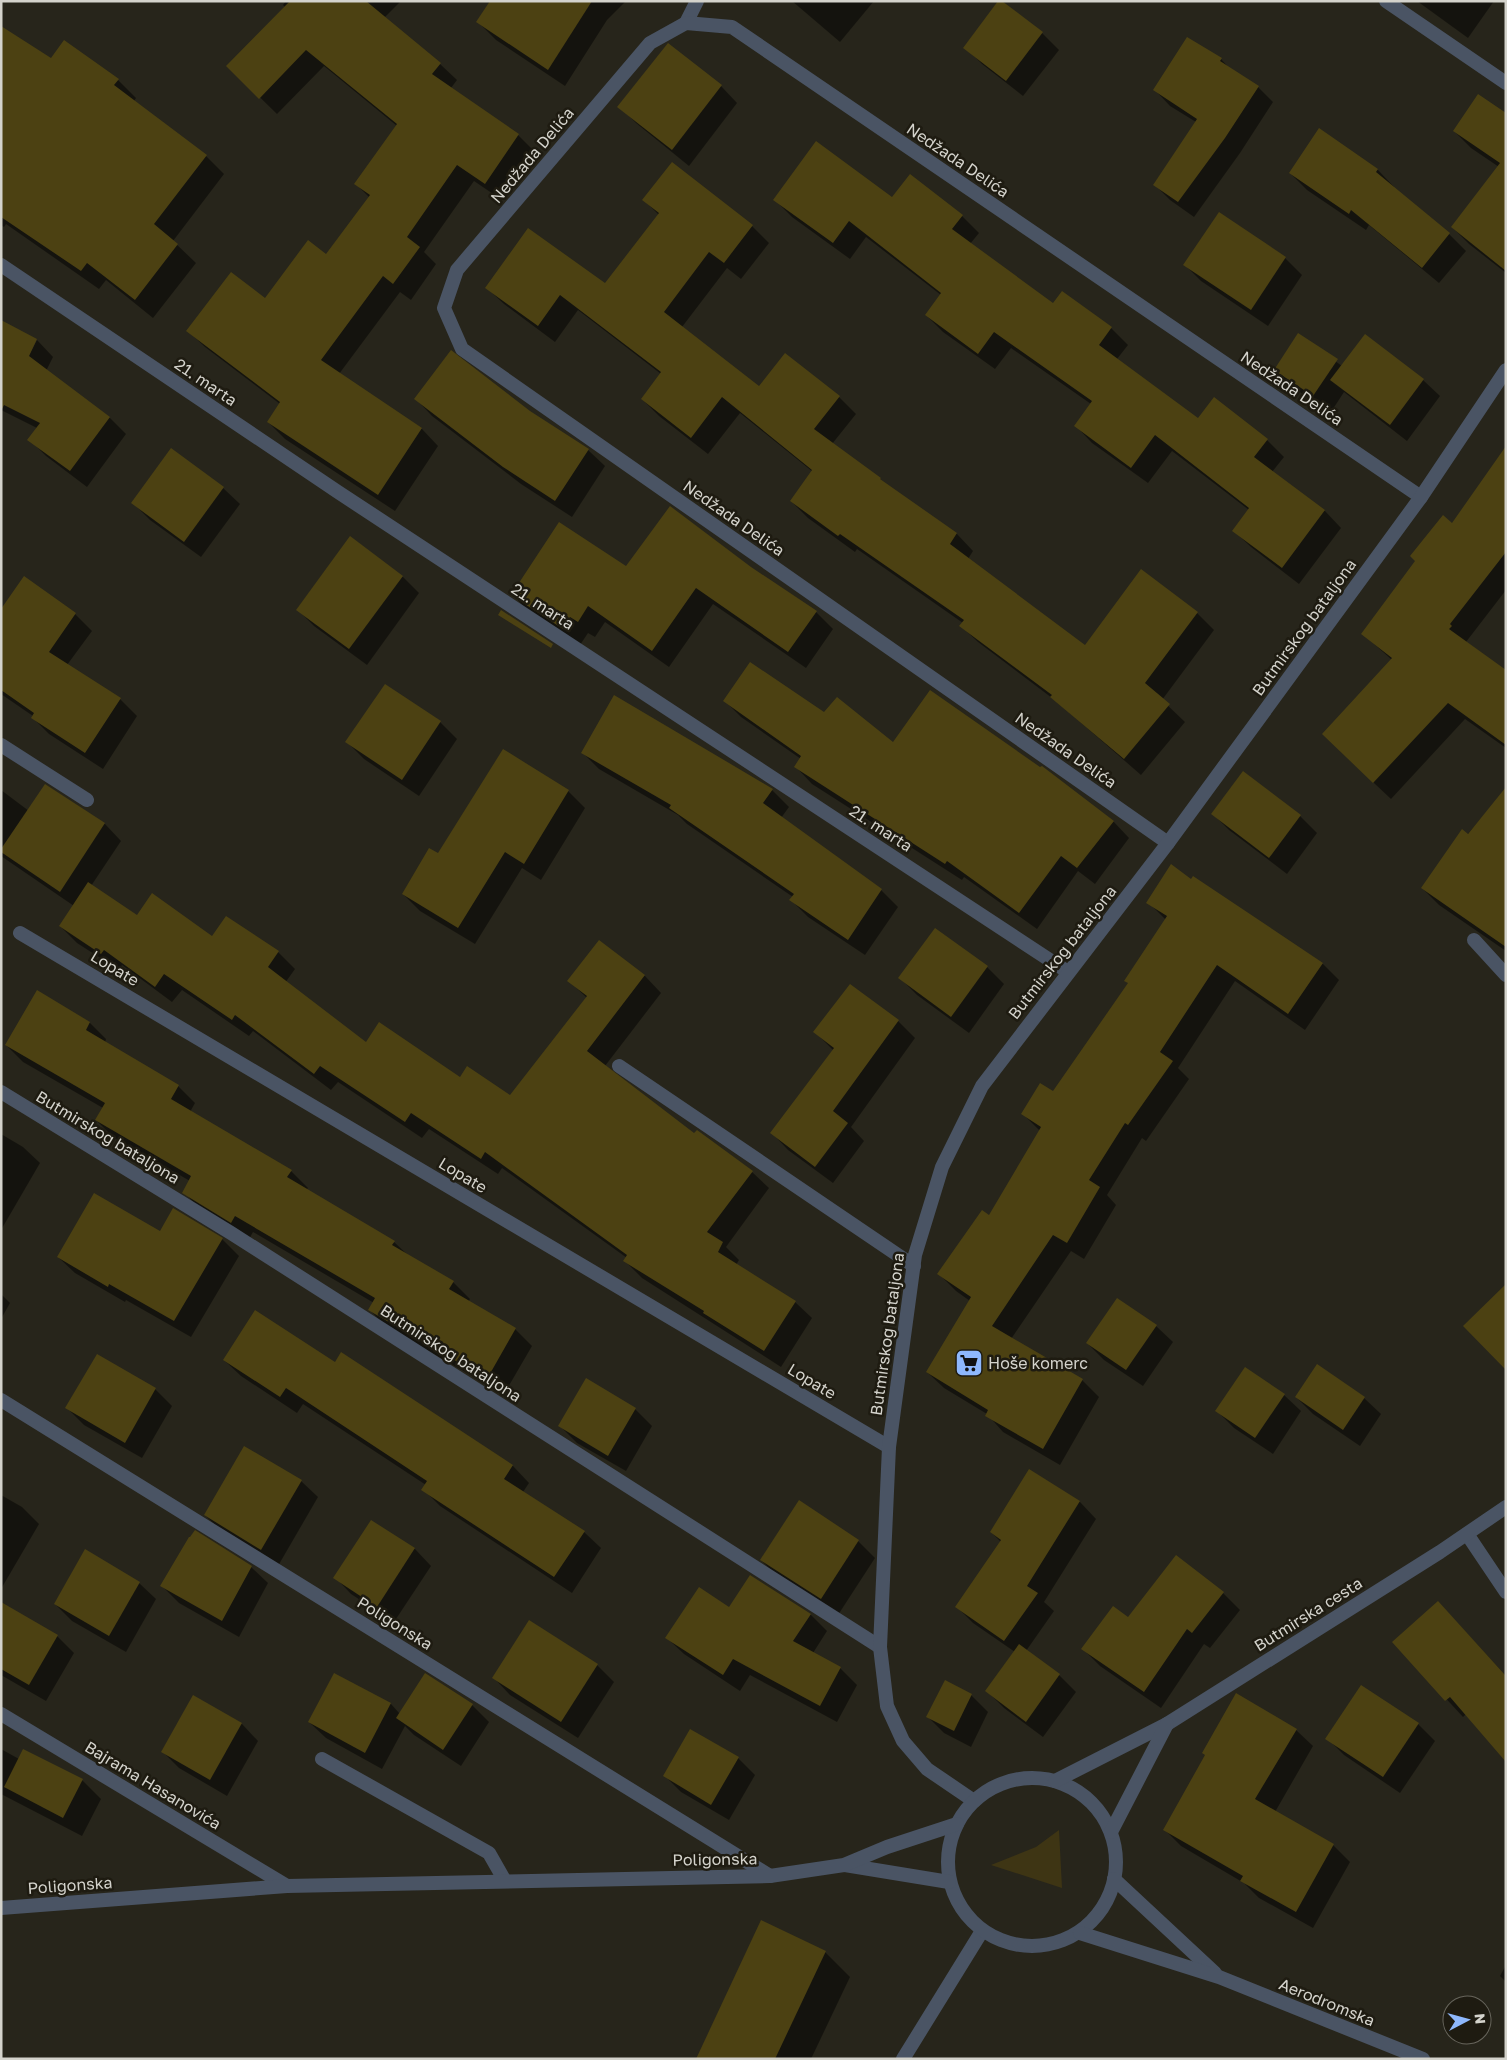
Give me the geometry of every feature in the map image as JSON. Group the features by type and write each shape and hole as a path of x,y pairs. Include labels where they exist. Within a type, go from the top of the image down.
{"street":[{"path":"686,24 697,1"},
{"path":"1386,1 1506,83"},
{"name":"Nedžada Delića","path":"1168,843 462,349 444,308 457,270 650,43 686,24 732,27 1421,496"},
{"name":"21. marta","path":"1,265 338,492 1068,972"},
{"name":"Butmirskog bataljona","path":"974,1801 927,1769 903,1741 887,1706 880,1647 888,1447 915,1255 942,1167 982,1086 1168,843 1421,496 1506,370"},
{"path":"1,745 87,800"},
{"name":"Lopate","path":"20,933 888,1447"},
{"path":"1474,940 1506,974"},
{"path":"619,1066 914,1266"},
{"name":"Butmirskog bataljona","path":"1,1092 231,1233 880,1647"},
{"name":"Poligonska","path":"1,1400 770,1876"},
{"name":"Butmirska cesta","path":"1055,1781 1167,1724 1468,1534 1506,1507"},
{"path":"1468,1534 1506,1592"},
{"name":"Bajrama Hasanovića","path":"1,1714 287,1886"},
{"name":"Butmirska cesta","path":"1110,1832 1167,1724"},
{"path":"322,1759 489,1853 505,1881"},
{"path":"1026,1778 1055,1781 1081,1794 1098,1810 1110,1832 1116,1855 1114,1879 1106,1902 1092,1922 1080,1933 1067,1939 1038,1947 1009,1944 982,1931 962,1909 950,1882 948,1852 957,1824 974,1801 998,1785 1026,1778"},
{"name":"Poligonska","path":"1,1908 287,1886 770,1876 844,1865 888,1847 957,1824"},
{"name":"Poligonska","path":"844,1865 950,1882"},
{"name":"Aerodromska","path":"1114,1879 1219,1977"},
{"path":"902,2059 982,1931"},
{"name":"Aerodromska","path":"1080,1933 1219,1977 1423,2059"}],"shaded area":[{"path":"1059,1830 1062,1888 991,1865 1036,1847"}],"building":[{"path":"290,1 366,1 441,63 432,74 519,134 485,184 457,165 407,237 420,247 393,284 383,276 321,360 422,428 378,495 267,422 280,402 186,331 231,272 265,298 308,240 326,254 370,195 354,184 397,124 306,50 259,99 226,66"},
{"path":"490,1 592,1 548,70 476,22"},
{"path":"998,1 1002,1 1043,32 1006,81 963,48"},
{"path":"1,26 51,58 64,40 119,79 114,85 207,155 154,224 178,244 135,300 87,263 81,271 1,217"},
{"path":"1187,37 1222,58 1220,61 1259,86 1225,138 1178,202 1153,185 1197,119 1153,90"},
{"path":"668,43 722,85 672,150 617,107"},
{"path":"1478,94 1506,113 1506,271 1451,227 1500,163 1453,131"},
{"path":"1319,128 1378,169 1376,172 1450,233 1422,268 1351,210 1349,214 1289,173"},
{"path":"816,141 892,197 910,174 963,215 952,229 1053,303 1062,291 1112,327 1099,345 1198,418 1214,397 1268,439 1254,457 1325,510 1282,568 1232,531 1249,508 1155,435 1131,468 1074,426 1092,401 994,332 978,354 925,315 941,293 849,221 833,243 773,200"},
{"path":"672,162 753,225 724,263 709,252 664,312 759,386 785,353 840,396 814,429 880,479 957,533 950,544 1085,645 1141,569 1198,612 1145,683 1170,704 1124,759 1050,697 1052,695 959,626 964,620 840,534 838,536 790,501 812,470 722,397 691,438 641,399 661,372 560,295 538,326 485,288 528,228 605,283 659,213 642,200"},
{"path":"1219,212 1286,257 1251,310 1183,265"},
{"path":"1,320 37,339 29,356 110,417 70,471 27,440 40,423 4,405 1,411"},
{"path":"1298,333 1338,359 1313,396 1274,370"},
{"path":"1365,334 1424,379 1390,425 1330,380"},
{"path":"451,350 530,411 589,449 555,501 503,467 414,399"},
{"path":"1506,446 1506,552 1450,624 1452,626 1449,629 1506,670 1506,745 1448,703 1373,783 1322,734 1392,658 1361,634 1415,561 1410,556 1443,515 1452,523"},
{"path":"171,448 224,487 184,542 131,503"},
{"path":"670,506 751,567 817,611 788,652 696,588 652,651 588,606 578,622 570,617 563,629 511,595 559,522 626,566"},
{"path":"350,536 403,576 349,649 296,610"},
{"path":"24,576 76,613 49,652 121,698 85,753 31,718 34,713 1,690 1,609"},
{"path":"501,610 553,644 551,648 498,615"},
{"path":"750,662 824,712 837,697 893,742 930,690 1040,767 1042,766 1114,821 1077,868 1061,856 1019,913 947,861 945,864 794,767 801,756 723,701"},
{"path":"385,684 441,721 402,780 345,742"},
{"path":"614,695 773,789 763,803 882,889 848,940 789,900 794,894 669,808 671,805 581,753"},
{"path":"503,749 569,790 524,864 505,852 458,928 402,894 429,848 438,853"},
{"path":"1243,771 1301,815 1269,858 1211,814"},
{"path":"45,784 105,823 60,892 1,852 1,849"},
{"path":"1506,787 1506,947 1421,888 1462,829 1468,834"},
{"path":"1171,864 1191,879 1193,876 1323,963 1288,1014 1217,965 1160,1052 1173,1061 1128,1125 1125,1123 1089,1180 1100,1187 1067,1243 1053,1235 992,1326 1083,1379 1043,1449 985,1416 988,1410 926,1372 971,1297 937,1274 982,1210 989,1215 1041,1127 1021,1114 1040,1083 1053,1091 1128,983 1124,981 1167,916 1146,903"},
{"path":"88,882 137,915 152,893 212,936 226,916 279,951 268,967 366,1042 379,1022 460,1077 467,1066 510,1095 587,996 567,981 599,940 645,975 587,1051 694,1133 697,1130 753,1171 707,1232 723,1242 718,1252 796,1301 764,1351 623,1261 627,1255 485,1152 481,1159 411,1113 405,1122 320,1066 314,1074 235,1015 232,1020 164,974 155,987 104,950 101,954 59,926"},
{"path":"935,928 988,966 951,1017 898,978"},
{"path":"850,984 899,1020 833,1111 848,1123 815,1167 770,1133 834,1048 813,1032"},
{"path":"37,990 90,1022 86,1030 179,1085 171,1099 292,1170 287,1177 395,1241 392,1245 454,1281 449,1289 516,1328 487,1379 368,1310 375,1298 235,1216 231,1223 182,1193 191,1176 95,1120 105,1103 5,1045"},
{"path":"94,1193 160,1231 173,1208 223,1238 174,1321 109,1284 108,1287 57,1257"},
{"path":"1506,1284 1506,1370 1463,1326"},
{"path":"1117,1298 1157,1325 1126,1370 1086,1343"},
{"path":"255,1310 335,1362 341,1352 513,1465 504,1479 585,1531 554,1577 421,1490 427,1481 286,1388 280,1397 223,1360"},
{"path":"97,1354 156,1388 125,1443 65,1408"},
{"path":"1317,1364 1365,1397 1343,1430 1295,1397"},
{"path":"1245,1367 1285,1394 1255,1438 1215,1411"},
{"path":"586,1378 636,1408 608,1456 558,1426"},
{"path":"244,1446 302,1480 261,1550 204,1515"},
{"path":"1029,1469 1080,1501 1027,1586 1038,1593 1004,1641 955,1607 1001,1540 990,1532"},
{"path":"799,1500 859,1540 821,1599 760,1560"},
{"path":"371,1520 415,1548 377,1607 333,1578"},
{"path":"195,1530 252,1566 222,1621 160,1586"},
{"path":"85,1549 140,1582 109,1636 54,1604"},
{"path":"1176,1555 1224,1592 1192,1633 1187,1629 1144,1692 1081,1649 1113,1606 1128,1617"},
{"path":"750,1575 811,1614 793,1641 841,1667 820,1706 733,1659 723,1675 665,1638 699,1587 729,1607"},
{"path":"1438,1601 1506,1676 1506,1762 1450,1697 1445,1701 1392,1642"},
{"path":"1,1602 58,1635 29,1685 1,1669"},
{"path":"529,1620 598,1664 561,1722 492,1678"},
{"path":"1019,1644 1060,1674 1026,1722 985,1691"},
{"path":"334,1673 391,1703 365,1753 308,1722"},
{"path":"425,1673 473,1704 443,1750 396,1718"},
{"path":"945,1680 972,1694 954,1731 926,1717"},
{"path":"1361,1685 1419,1723 1383,1777 1325,1739"},
{"path":"1236,1693 1297,1729 1255,1799 1334,1844 1296,1912 1240,1881 1243,1876 1163,1830 1205,1755 1202,1753"},
{"path":"193,1695 242,1723 210,1780 161,1752"},
{"path":"690,1729 739,1757 711,1805 663,1776"},
{"path":"23,1749 83,1779 63,1818 4,1787"},
{"path":"761,1920 826,1951 775,2059 696,2059"}],"place":[{"name":"Hoše komerc","path":"969,1363"}]}
